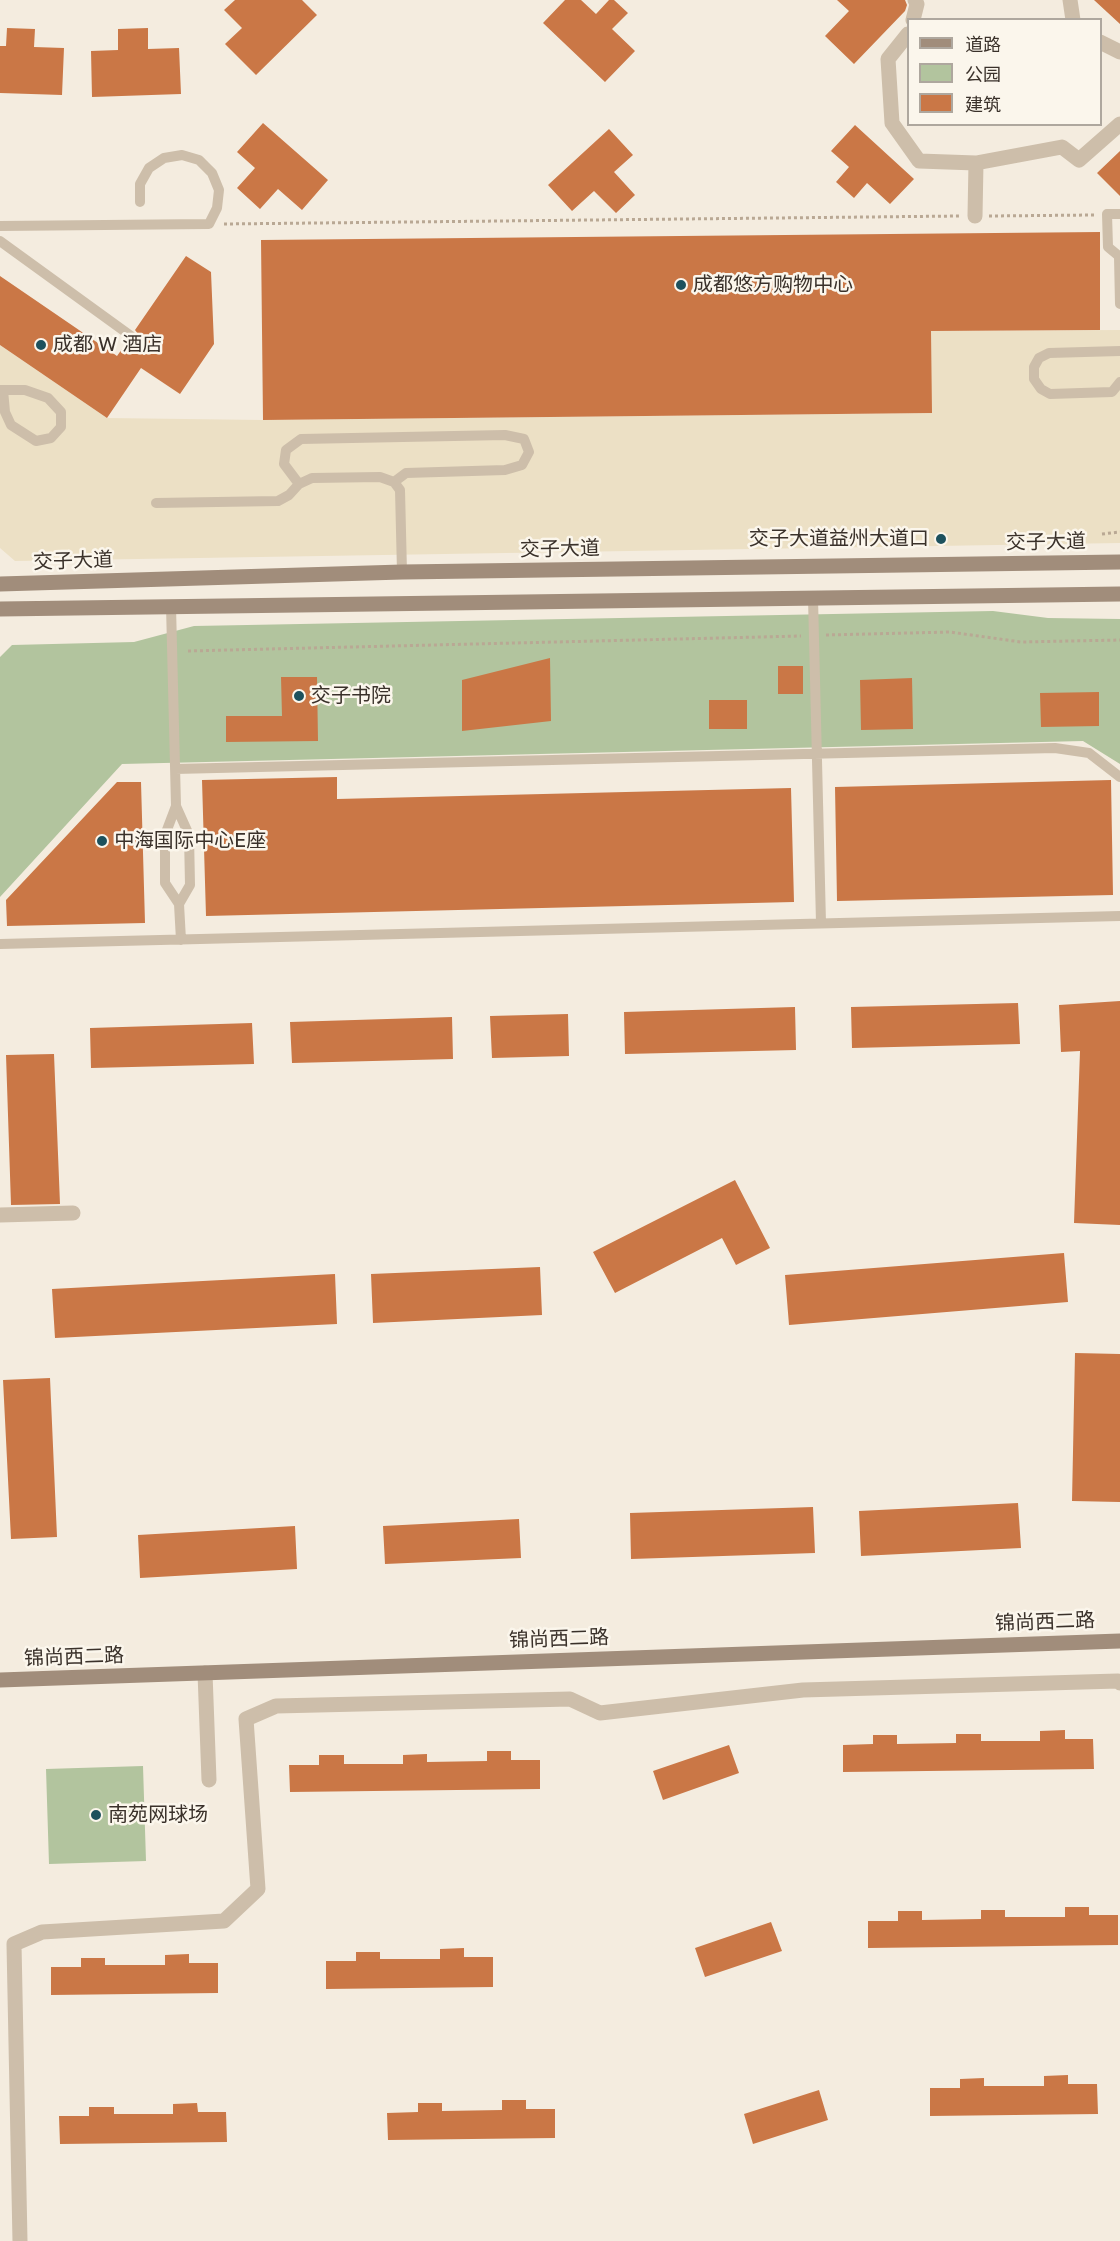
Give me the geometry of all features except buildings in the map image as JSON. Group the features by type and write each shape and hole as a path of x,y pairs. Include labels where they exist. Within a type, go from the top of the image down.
{"main road":[{"name":"交子大道","path":"0,584 402,572 1120,562"},
{"path":"0,609 1120,594"},
{"name":"锦尚西二路","path":"0,1680 1120,1641"}],"street":[{"path":"914,18 917,4 915,0"},
{"path":"1070,0 1073,18"},
{"path":"907,36 888,59 892,123 919,161 976,163 1062,147 1078,160 1120,124"},
{"path":"1102,43 1120,52"},
{"path":"975,216 976,163"},
{"path":"0,1215 73,1213"},
{"path":"205,1673 209,1780"},
{"path":"20,2241 14,1944 42,1932 224,1921 258,1889 246,1719 276,1706 570,1699 600,1713 803,1690 1118,1681 1120,1683"}],"lane":[{"path":"0,226 209,224 217,208 219,190 212,173 199,160 182,155 164,158 149,168 140,184 140,202"},
{"path":"1120,214 1107,214 1108,247 1120,257 1120,304"},
{"path":"0,241 131,336"},
{"path":"1120,351 1049,353 1039,358 1034,368 1034,379 1041,389 1050,393 1112,392 1120,382"},
{"path":"2,390 25,390 48,398 61,412 61,427 51,438 36,441 11,425 5,412 2,390"},
{"path":"299,484 284,464 286,450 301,439 505,435 524,439 529,452 522,465 506,470 406,473 394,482"},
{"path":"156,503 278,501 289,495 299,484 312,478 380,477 394,482 400,490 402,572"},
{"path":"813,598 821,923"},
{"path":"171,606 176,806 165,835 165,883 178,904 181,940"},
{"path":"175,769 1055,748 1089,753 1120,777"},
{"path":"176,806 189,835 190,885 178,904"},
{"path":"0,944 1120,916"}],"path":[{"path":"209,224 1107,214"},
{"path":"1102,534 1120,532"},
{"path":"188,651 950,632 1021,642 1120,640"}],"green space":[{"path":"993,611 1048,618 1120,619 1120,764 1083,741 122,764 0,897 0,657 12,645 134,642 194,626"},
{"name":"南苑网球场","path":"143,1766 146,1861 49,1864 46,1769"}],"shaded area":[{"path":"1120,330 1120,543 15,561 0,548 0,345 107,418 263,420 931,413 931,331"}],"place":[{"name":"成都悠方购物中心","path":"681,285"},
{"name":"成都 W 酒店","path":"41,345"},
{"name":"交子大道益州大道口","path":"941,539"},
{"name":"交子书院","path":"299,696"},
{"name":"中海国际中心E座","path":"102,841"},
{"name":"南苑网球场","path":"96,1815"}]}
